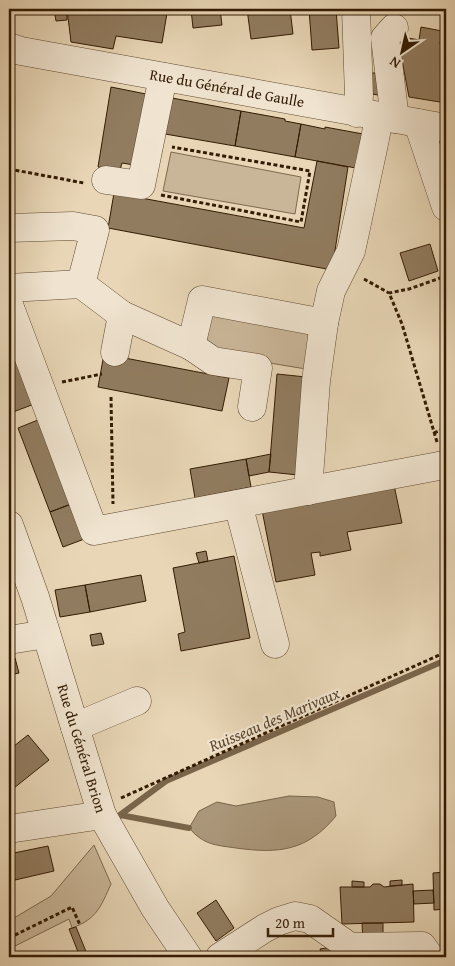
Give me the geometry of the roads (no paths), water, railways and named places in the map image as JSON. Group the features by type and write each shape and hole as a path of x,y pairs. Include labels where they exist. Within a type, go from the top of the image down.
{"street":[{"path":"356,9 359,96 387,118 446,207"},
{"path":"308,491 316,382 324,323 331,291 344,268 351,250 375,140 387,118 385,38 394,28"},
{"name":"Rue du Général de Gaulle","path":"9,47 21,52 446,128"},
{"path":"96,182 141,185 162,77"},
{"path":"10,228 73,226 95,230 81,284"},
{"path":"9,288 81,284 122,314 191,346 213,361 258,368 252,407"},
{"path":"191,346 202,300 324,323"},
{"path":"9,306 94,531 444,465"},
{"path":"115,352 122,314"},
{"path":"238,504 275,644"},
{"name":"Rue du Général Brion","path":"9,525 35,597 101,811 155,908 188,957"},
{"path":"9,640 46,634"},
{"path":"75,727 137,701"},
{"path":"9,829 101,811"},
{"path":"220,957 265,928 295,916 310,919 351,952 422,946 430,957"}],"waterway":[{"name":"Ruisseau des Marivaux","path":"120,815 166,781 446,660"},
{"path":"120,816 189,828"}]}
